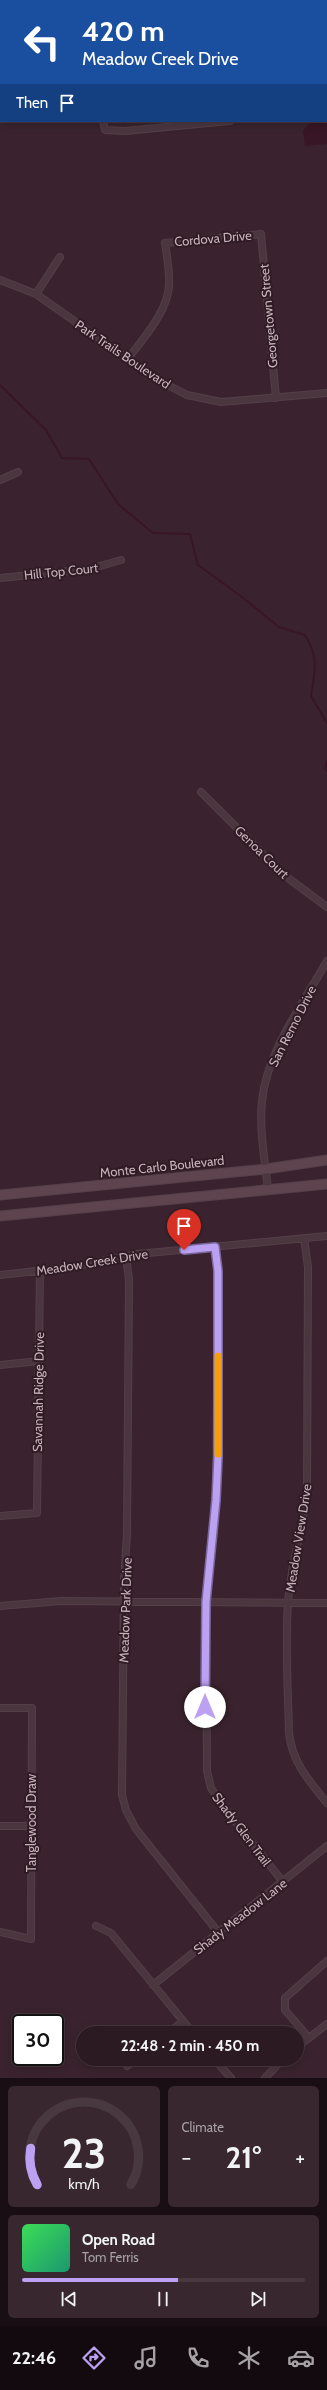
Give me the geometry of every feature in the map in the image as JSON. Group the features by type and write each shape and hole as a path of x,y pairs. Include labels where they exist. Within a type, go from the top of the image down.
{"main road":[{"name":"Monte Carlo Boulevard","path":"0,1195 266,1169 327,1160"},
{"path":"0,1216 327,1184"}],"street":[{"path":"104,122 105,130 124,131 200,122"},
{"name":"Cordova Drive","path":"128,359 158,317 166,301 169,286 166,243 261,234"},
{"name":"Georgetown Street","path":"261,234 276,398"},
{"path":"36,294 60,257"},
{"name":"Park Trails Boulevard","path":"0,280 36,294 167,385 198,398 221,402 327,393"},
{"path":"0,480 18,472"},
{"name":"Hill Top Court","path":"0,578 90,569 121,560"},
{"name":"Genoa Court","path":"200,792 284,875 327,908"},
{"name":"San Remo Drive","path":"268,1190 262,1110 266,1080 281,1043 327,961"},
{"name":"Meadow Creek Drive","path":"0,1275 72,1267 126,1256 327,1236"},
{"name":"Meadow View Drive","path":"304,1238 308,1267 307,1494 302,1527 293,1562 288,1603 290,1749 306,1776 327,1803"},
{"name":"Shady Glen Trail","path":"215,1247 218,1271 218,1457 216,1500 206,1602 205,1752 211,1788 283,1882"},
{"name":"Meadow Park Drive","path":"126,1256 129,1280 128,1534 123,1601 122,1786 126,1810 136,1829 218,1932"},
{"name":"Savannah Ridge Drive","path":"0,1516 37,1513 40,1271"},
{"path":"0,1365 39,1361"},
{"path":"0,1606 41,1602 123,1601 327,1603"},
{"name":"Tanglewood Draw","path":"0,1708 32,1708 31,1939 0,1932"},
{"path":"0,1826 32,1826"},
{"name":"Shady Meadow Lane","path":"153,1985 327,1846"},
{"path":"96,1926 111,1933 187,2026"},
{"path":"309,2038 285,2010 285,1998 327,1961"},
{"path":"177,2026 183,2021"},
{"path":"304,2042 327,2024"},
{"path":"220,2066 231,2078"},
{"path":"265,2078 276,2066"}],"shaded area":[{"path":"310,122 327,122 327,144 305,146 303,131"}],"waterway":[{"path":"0,385 46,430 62,458 89,459 118,504 153,533 190,534 198,565 242,597 279,627 305,635 312,651 315,665 311,696 327,723"},
{"path":"327,761 325,768 327,771"}],"slow traffic":[{"path":"218,1356 218,1454"}],"route":[{"path":"184,1250 215,1247 218,1271 218,1457 216,1500 206,1602 205,1707"}]}
